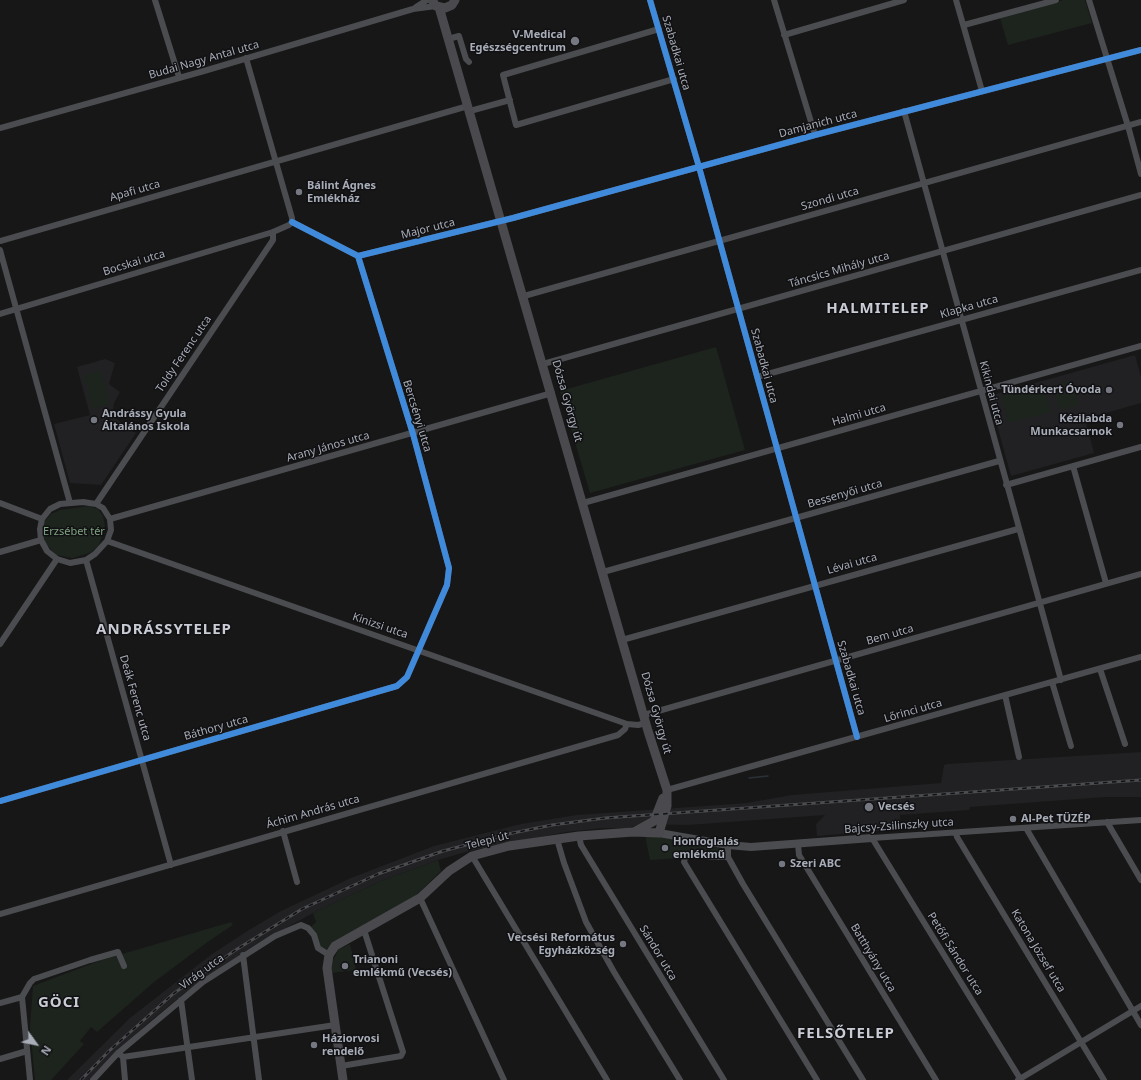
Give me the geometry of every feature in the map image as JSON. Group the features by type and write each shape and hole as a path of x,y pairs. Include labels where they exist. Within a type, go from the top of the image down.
{"main road":[{"path":"436,4 454,2"},
{"name":"Dózsa György út","path":"447,36 454,2"},
{"name":"Dózsa György út","path":"436,4 502,220 660,771 668,790 667,806 659,833"},
{"name":"Dózsa György út","path":"654,821 663,798 660,771"},
{"path":"633,832 654,821 659,833"},
{"name":"Telepi út","path":"329,955 340,942 420,898 449,870 472,856 509,846 579,836 633,832 659,833"},
{"path":"329,955 327,963 328,978 343,1080"}],"street":[{"path":"155,0 178,77"},
{"name":"Budai Nagy Antal utca","path":"413,9 427,0"},
{"name":"Szabadkai utca","path":"650,0 699,167 857,737"},
{"path":"774,0 815,135"},
{"path":"784,35 904,0"},
{"path":"956,0 982,91"},
{"path":"964,25 1056,0"},
{"path":"1089,0 1128,126 1141,174"},
{"name":"Budai Nagy Antal utca","path":"0,128 413,9 436,4"},
{"path":"659,29 503,75 516,125 674,80"},
{"path":"447,36 459,36 466,59 469,62"},
{"name":"Damjanich utca","path":"502,220 904,111 1107,60 1141,50"},
{"path":"246,58 292,222"},
{"name":"Apafi utca","path":"0,241 276,161 469,108 510,100"},
{"name":"Kikindai utca","path":"904,111 960,320 1061,680"},
{"name":"Szondi utca","path":"524,296 1141,122"},
{"name":"Táncsics Mihály utca","path":"543,364 1141,195"},
{"name":"Major utca","path":"358,256 502,220"},
{"path":"273,232 292,222"},
{"path":"292,222 358,256"},
{"name":"Bocskai utca","path":"0,314 273,232"},
{"name":"Toldy Ferenc utca","path":"96,504 273,240 273,232"},
{"path":"0,250 70,503"},
{"name":"Bercsényi utca","path":"358,256 413,434 450,574 447,585 419,651"},
{"name":"Klapka utca","path":"757,377 1141,270"},
{"name":"Halmi utca","path":"583,503 1141,346"},
{"name":"Arany János utca","path":"110,519 413,434 552,393"},
{"path":"1006,485 1141,447"},
{"name":"Bessenyői utca","path":"603,572 999,461"},
{"path":"1073,466 1106,583"},
{"path":"0,503 42,518"},
{"path":"60,504 96,504 103,508 110,519 111,530 107,541 95,554 86,560 70,563 57,559 47,552 40,540 40,529 42,518 50,509 60,504"},
{"name":"Lévai utca","path":"622,640 1018,529"},
{"path":"0,552 40,540"},
{"name":"Kinizsi utca","path":"107,541 627,724 638,725 645,719"},
{"path":"0,644 57,559"},
{"name":"Deák Ferenc utca","path":"86,560 171,865"},
{"name":"Bem utca","path":"645,719 835,661 1141,574"},
{"name":"Báthory utca","path":"0,800 397,686 405,681 419,651"},
{"name":"Lőrinci utca","path":"668,790 1141,657"},
{"path":"1100,669 1125,744"},
{"path":"1052,682 1071,746"},
{"path":"1005,695 1019,756"},
{"name":"Áchim András utca","path":"0,914 618,735 625,729 627,724"},
{"name":"Bajcsy-Zsilinszky utca","path":"659,833 728,845 751,847 1141,820"},
{"path":"1107,822 1141,880"},
{"path":"1026,828 1141,1025"},
{"path":"283,831 297,882"},
{"name":"Katona József utca","path":"956,833 1104,1080"},
{"name":"Sándor utca","path":"579,836 581,845 724,1080"},
{"name":"Petőfi Sándor utca","path":"872,838 1020,1080"},
{"path":"557,839 564,863 586,922 614,972 680,1080"},
{"name":"Batthyány utca","path":"798,844 799,855 936,1080"},
{"path":"728,845 728,857 863,1080"},
{"path":"728,857 712,857 692,854 685,858 684,862 817,1080"},
{"path":"472,856 607,1080"},
{"path":"420,898 504,1080"},
{"name":"Virág utca","path":"93,1080 203,982 243,955 275,936 301,925 308,928 314,935 318,948 329,955"},
{"path":"341,1066 401,1056 404,1052 364,930"},
{"path":"30,1080 22,997 30,983 34,979 118,952 124,966"},
{"path":"243,955 259,1080"},
{"path":"0,1003 22,997"},
{"path":"181,1000 192,1080"},
{"path":"1020,1080 1141,1006"},
{"path":"126,1080 120,1055 254,1038 335,1025"},
{"path":"0,1059 27,1051"}],"shaded area":[{"path":"1135,355 1141,377 1141,403 1085,419 1094,453 1011,476 989,396"},
{"name":"Andrássy Gyula Általános Iskola","path":"105,359 115,363 109,384 120,392 114,403 112,416 136,433 101,485 70,483 54,424 90,415 77,367"},
{"path":"1141,752 1141,797 1105,797 970,807 969,810 900,815 901,829 817,836 816,824 825,815 688,825 642,824 628,828 603,828 566,832 469,851 438,860 381,881 313,913 250,948 186,992 146,1025 89,1080 67,1080 130,1018 212,954 249,930 281,911 351,878 434,846 521,824 577,815 747,803 792,795 941,783 944,765 947,764"}],"green space":[{"path":"1063,0 1085,0 1092,23 1008,45 1000,18"},
{"path":"716,347 745,450 590,493 560,391"},
{"path":"101,370 109,404 92,408 84,375"},
{"path":"1072,380 1079,405 1059,410 1052,386"},
{"path":"1044,385 1051,412 1008,423 1001,396"},
{"name":"Erzsébet tér","path":"89,506 98,509 103,516 105,526 99,545 92,552 73,558 56,555 45,543 43,532 44,522 51,514 60,510"},
{"path":"645,835 660,836 724,849 722,855 691,852 679,858 650,860"},
{"path":"438,860 441,871 414,897 328,948 324,954 310,928 316,922 313,913 381,881"},
{"name":"GÖCI","path":"231,922 233,925 154,982 97,1032 91,1027 80,1041 84,1044 51,1080 35,1080 30,1027 33,986 102,960"},
{"path":"350,944 356,970 331,973 331,965 338,950"}],"waterway":[{"path":"749,778 768,776"}],"railway":[{"path":"81,1080 109,1051 173,994 234,951 302,909 378,874 443,851 508,834 552,825 605,818 1141,780"}],"cycle path":[{"path":"650,0 699,167 857,737"},
{"path":"358,256 513,218 815,135 1141,50"},
{"path":"0,801 397,686 407,677 447,585 449,568 413,434 358,256 292,222"}],"place":[{"name":"V-Medical Egészségcentrum","path":"575,41"},
{"name":"Bálint Ágnes Emlékház","path":"299,192"},
{"name":"Tündérkert Óvoda","path":"1109,390"},
{"name":"Andrássy Gyula Általános Iskola","path":"94,420"},
{"name":"Kézilabda Munkacsarnok","path":"1120,425"},
{"name":"Vecsés","path":"869,807"},
{"name":"Al-Pet TÜZÉP","path":"1013,819"},
{"name":"Honfoglalás emlékmű","path":"665,848"},
{"name":"Szeri ABC","path":"782,864"},
{"name":"Vecsési Református Egyházközség","path":"623,944"},
{"name":"Trianoni emlékmű (Vecsés)","path":"345,966"},
{"name":"Háziorvosi rendelő","path":"314,1045"}],"district":[{"name":"HALMITELEP","path":"878,309"},
{"name":"ANDRÁSSYTELEP","path":"164,630"},
{"name":"GÖCI","path":"59,1003"},
{"name":"FELSŐTELEP","path":"846,1034"}]}
